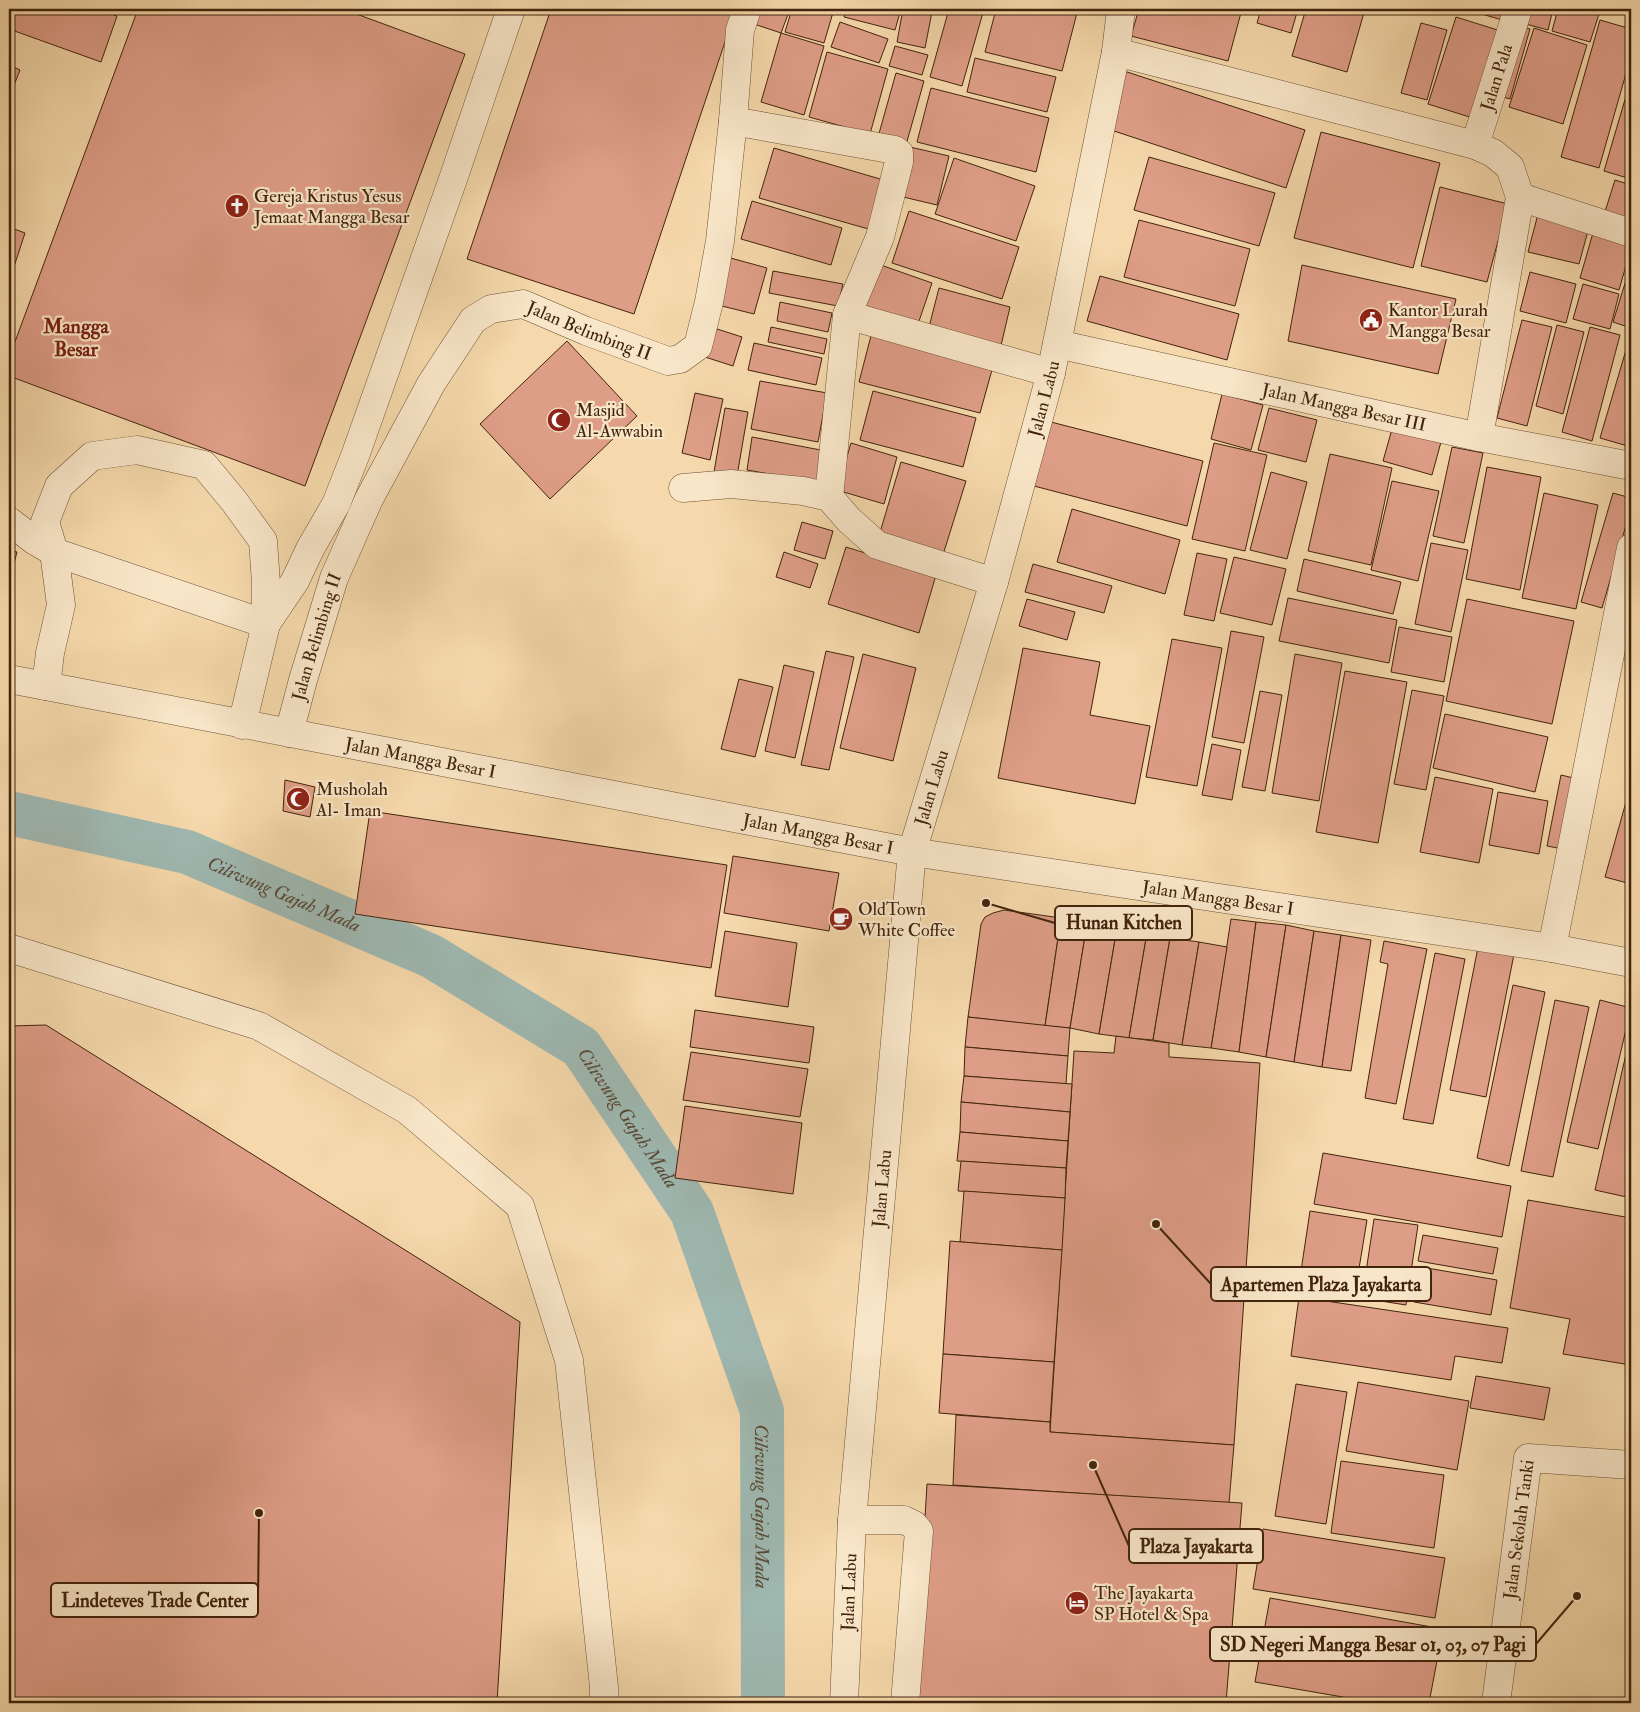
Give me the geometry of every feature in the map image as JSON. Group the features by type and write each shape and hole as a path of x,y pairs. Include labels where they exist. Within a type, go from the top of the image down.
{"street":[{"name":"Jalan Belimbing II","path":"289,734 303,680 334,578 369,499 431,384 473,320 491,309 523,304 586,331 668,361 680,360 698,346 709,302 720,241 733,121 740,30 747,9"},
{"name":"Jalan Labu","path":"844,1703 852,1520 912,852 994,582 1051,373 1116,52 1121,9"},
{"name":"Jalan Pala","path":"1475,145 1518,9"},
{"path":"266,624 295,581 310,549 336,504 355,456 417,282 503,11"},
{"path":"1116,52 1475,145 1493,153 1510,167 1520,197 1479,437"},
{"path":"733,121 894,150 898,154 899,162 880,237 847,315 829,497"},
{"path":"1520,197 1631,232"},
{"path":"847,315 1051,373"},
{"name":"Jalan Mangga Besar III","path":"1057,344 1479,437 1631,466"},
{"path":"46,686 50,653 61,605 54,552 45,522 60,486 92,456 137,450 204,465 234,501 263,541 266,624 242,725"},
{"path":"684,488 731,484 803,491 829,497 849,520 876,545 994,582"},
{"path":"9,521 54,552 266,624"},
{"path":"1552,948 1631,548"},
{"name":"Jalan Mangga Besar I","path":"9,680 912,852 1552,948 1631,963"},
{"path":"9,948 259,1026 407,1110 520,1206 568,1360 604,1688 604,1703"},
{"name":"Jalan Sekolah Tanki","path":"1496,1703 1528,1458 1631,1465"},
{"path":"852,1520 904,1520 914,1525 919,1531 905,1703"}],"building":[{"path":"9,9 97,9 117,16 101,62 9,29"},
{"name":"Gereja Kristus Yesus Jemaat Mangga Besar","path":"138,9 343,9 465,54 305,486 9,376 9,358"},
{"path":"551,9 736,9 634,314 467,259"},
{"path":"756,9 790,9 781,33 751,23"},
{"path":"792,9 834,9 824,43 785,32"},
{"path":"846,9 901,9 895,30 844,17"},
{"path":"903,9 932,12 925,48 897,42"},
{"path":"949,9 984,9 962,86 930,77"},
{"path":"996,9 1078,9 1062,71 985,52"},
{"path":"1139,9 1242,9 1228,61 1131,36"},
{"path":"1261,9 1298,9 1291,33 1257,23"},
{"path":"1306,9 1365,9 1347,72 1292,56"},
{"path":"1464,9 1510,9 1506,21"},
{"path":"1521,9 1553,9 1548,30 1518,22"},
{"path":"1558,9 1592,9 1600,11 1590,42 1552,31"},
{"path":"1456,17 1504,32 1476,119 1428,104"},
{"path":"1600,20 1631,29 1631,56 1599,168 1561,157"},
{"path":"840,22 888,39 879,63 831,47"},
{"path":"1421,23 1447,30 1427,100 1401,93"},
{"path":"1514,24 1530,29 1510,99 1494,94"},
{"path":"1534,28 1587,45 1563,124 1509,107"},
{"path":"781,33 824,46 804,115 761,102"},
{"path":"895,46 928,55 922,75 889,66"},
{"path":"827,52 888,69 870,134 809,117"},
{"path":"975,58 1056,77 1047,112 967,92"},
{"path":"9,65 20,70 9,98"},
{"path":"1121,70 1305,130 1286,188 1102,127"},
{"path":"896,73 924,81 906,145 878,137"},
{"path":"1631,79 1631,179 1604,171"},
{"path":"931,88 1049,118 1036,172 917,142"},
{"path":"1321,132 1440,163 1413,268 1294,238"},
{"path":"910,147 949,156 937,205 899,196"},
{"path":"774,148 887,181 872,230 759,198"},
{"path":"1149,157 1275,193 1259,246 1134,210"},
{"path":"954,158 1035,186 1016,241 935,214"},
{"path":"1615,180 1631,185 1631,227 1603,218"},
{"path":"1440,187 1508,204 1487,282 1421,266"},
{"path":"752,201 842,228 831,265 741,239"},
{"path":"909,211 1019,247 1002,299 892,263"},
{"path":"1538,214 1589,227 1579,264 1528,252"},
{"path":"1139,220 1250,249 1235,306 1124,277"},
{"path":"1595,226 1631,237 1631,248 1619,290 1580,278"},
{"path":"9,227 25,233 9,282"},
{"path":"727,257 767,268 754,314 714,304"},
{"path":"878,264 932,283 917,327 862,307"},
{"path":"1631,264 1631,328 1613,322"},
{"name":"Kantor Lurah Mangga Besar","path":"1302,265 1456,299 1438,374 1288,341"},
{"path":"773,271 843,284 838,306 769,293"},
{"path":"1530,272 1576,284 1566,323 1520,311"},
{"path":"1100,276 1239,314 1227,360 1087,321"},
{"path":"1583,284 1619,294 1610,329 1573,319"},
{"path":"939,288 1010,307 1000,350 928,331"},
{"path":"780,302 832,313 828,332 777,321"},
{"path":"1522,320 1552,327 1527,426 1497,418"},
{"path":"1557,325 1584,332 1563,414 1536,406"},
{"path":"771,327 827,339 824,354 768,342"},
{"path":"1590,327 1620,335 1592,441 1562,432"},
{"path":"714,328 742,337 733,366 705,357"},
{"path":"873,328 995,359 980,413 859,382"},
{"name":"Masjid Al-Awwabin","path":"567,341 637,416 550,499 480,424"},
{"path":"754,343 822,358 816,385 748,370"},
{"path":"1626,350 1631,352 1631,447 1600,438"},
{"path":"760,381 827,393 818,442 751,429"},
{"path":"873,391 976,418 963,467 860,440"},
{"path":"695,393 723,399 710,460 682,453"},
{"path":"1222,394 1263,405 1251,450 1211,439"},
{"path":"725,408 748,412 737,476 714,472"},
{"path":"1269,408 1317,420 1306,462 1258,450"},
{"path":"1051,422 1203,461 1187,526 1034,486"},
{"path":"1392,429 1441,442 1432,475 1383,461"},
{"path":"752,437 826,451 820,483 747,470"},
{"path":"851,443 897,457 884,504 837,490"},
{"path":"1214,443 1267,455 1245,551 1192,539"},
{"path":"1452,447 1483,453 1464,543 1433,536"},
{"path":"1330,454 1392,468 1371,565 1308,551"},
{"path":"901,462 966,481 942,558 878,539"},
{"path":"1487,467 1541,477 1520,590 1466,579"},
{"path":"1271,472 1307,482 1287,559 1250,550"},
{"path":"1392,481 1439,491 1418,581 1371,570"},
{"path":"1544,493 1598,505 1576,609 1522,598"},
{"path":"1613,493 1631,498 1631,508 1602,608 1581,602"},
{"path":"1072,509 1180,540 1165,594 1057,562"},
{"path":"802,522 833,531 825,559 794,550"},
{"path":"1431,543 1468,550 1451,632 1415,624"},
{"path":"846,547 936,575 919,633 828,604"},
{"path":"9,550 17,552 9,583"},
{"path":"784,552 818,564 810,588 776,577"},
{"path":"1197,553 1227,559 1214,621 1184,615"},
{"path":"1234,557 1286,569 1272,625 1220,613"},
{"path":"1304,559 1401,582 1393,614 1297,591"},
{"path":"1033,564 1112,586 1104,613 1025,592"},
{"path":"1288,598 1397,620 1389,663 1279,641"},
{"path":"1027,599 1075,612 1067,640 1019,626"},
{"path":"1467,599 1574,621 1552,724 1446,701"},
{"path":"1399,627 1452,637 1444,682 1391,672"},
{"path":"1231,631 1264,637 1244,743 1212,737"},
{"path":"1172,639 1222,648 1197,786 1146,777"},
{"path":"1023,648 1100,662 1090,715 1150,726 1135,804 998,778"},
{"path":"826,651 854,657 829,770 801,765"},
{"path":"863,654 916,668 893,761 840,748"},
{"path":"1295,654 1342,663 1319,801 1272,793"},
{"path":"784,665 814,672 795,758 765,751"},
{"path":"1345,671 1407,682 1378,843 1316,832"},
{"path":"739,679 773,687 755,757 721,749"},
{"path":"1412,690 1444,696 1426,790 1394,784"},
{"path":"1260,691 1282,695 1265,791 1242,787"},
{"path":"1445,714 1548,737 1535,792 1433,768"},
{"path":"1212,744 1241,750 1232,800 1202,795"},
{"path":"1561,775 1582,780 1568,850 1547,846"},
{"path":"1435,777 1493,789 1479,863 1420,852"},
{"name":"Musholah Al- Iman","path":"285,780 315,787 310,817 283,811"},
{"path":"1631,784 1631,884 1605,877"},
{"path":"1498,792 1548,801 1539,854 1489,845"},
{"path":"370,811 727,865 711,968 355,914"},
{"path":"733,856 839,873 829,931 724,913"},
{"path":"1004,910 1061,918 1045,1026 968,1017 981,924 985,917"},
{"path":"1061,918 1087,924 1070,1028 1045,1026"},
{"path":"1231,919 1256,922 1239,1052 1211,1048"},
{"path":"1256,922 1286,925 1266,1057 1239,1052"},
{"path":"1087,924 1117,928 1099,1034 1070,1028"},
{"path":"1286,925 1314,931 1294,1062 1266,1057"},
{"path":"1117,928 1147,933 1129,1038 1099,1034"},
{"path":"725,931 797,943 788,1007 715,996"},
{"path":"1314,931 1341,935 1322,1067 1294,1062"},
{"path":"1147,933 1170,938 1153,1040 1129,1038"},
{"path":"1341,935 1371,940 1351,1071 1322,1067"},
{"path":"1170,938 1199,942 1182,1045 1153,1040"},
{"path":"1384,941 1427,949 1396,1104 1365,1098 1388,964 1380,962"},
{"path":"1199,942 1227,947 1211,1048 1182,1045"},
{"path":"1479,942 1515,949 1486,1097 1450,1090"},
{"path":"1435,953 1465,959 1433,1124 1403,1119"},
{"path":"1513,985 1545,992 1509,1166 1477,1158"},
{"path":"1555,1000 1589,1007 1553,1177 1521,1171"},
{"path":"1600,1000 1631,1008 1598,1149 1567,1142"},
{"path":"695,1010 814,1027 809,1063 690,1047"},
{"path":"968,1017 1070,1028 1068,1056 965,1047"},
{"path":"46,1025 520,1322 497,1703 9,1703 9,1026"},
{"path":"1631,1032 1631,1198 1595,1190"},
{"path":"1116,1036 1169,1043 1169,1057 1260,1063 1234,1445 1050,1432 1074,1051 1114,1053"},
{"path":"965,1047 1068,1056 1066,1084 964,1076"},
{"path":"691,1052 808,1069 800,1117 683,1100"},
{"path":"964,1076 1072,1084 1070,1112 961,1102"},
{"path":"961,1102 1070,1112 1068,1141 960,1132"},
{"path":"685,1106 802,1123 793,1194 675,1178"},
{"path":"960,1132 1068,1141 1066,1168 957,1161"},
{"path":"1323,1153 1511,1186 1502,1237 1314,1204"},
{"path":"961,1161 1066,1168 1065,1198 958,1191"},
{"path":"964,1191 1065,1198 1062,1250 960,1242"},
{"path":"1528,1200 1631,1218 1631,1365 1563,1354 1570,1319 1510,1308"},
{"path":"1310,1211 1367,1220 1354,1299 1298,1291"},
{"path":"1374,1219 1418,1225 1406,1305 1362,1298"},
{"path":"1423,1235 1498,1248 1493,1274 1418,1261"},
{"path":"950,1241 1062,1250 1054,1362 943,1354"},
{"path":"1421,1267 1497,1280 1491,1315 1414,1302"},
{"path":"1299,1297 1508,1328 1502,1363 1455,1356 1451,1380 1291,1356"},
{"path":"943,1354 1054,1362 1050,1422 939,1413"},
{"path":"1476,1376 1550,1388 1544,1420 1470,1408"},
{"path":"1358,1382 1469,1401 1457,1470 1346,1451"},
{"path":"1296,1384 1347,1392 1326,1524 1275,1516"},
{"path":"956,1415 1050,1422 1050,1432 1234,1445 1229,1503 953,1485"},
{"path":"1341,1461 1444,1475 1434,1548 1331,1533"},
{"name":"The Jayakarta SP Hotel & Spa","path":"927,1484 1242,1503 1226,1703 914,1703"},
{"path":"1263,1529 1445,1558 1435,1618 1253,1589"},
{"path":"1270,1598 1443,1629 1429,1703 1378,1703 1255,1682"}],"waterway":[{"name":"Ciliwung Gajah Mada","path":"9,813 187,852 431,956 581,1047 692,1212 762,1411 763,1703"}],"place":[{"name":"Gereja Kristus Yesus Jemaat Mangga Besar","path":"237,206"},
{"name":"Kantor Lurah Mangga Besar","path":"1371,320"},
{"name":"Masjid Al-Awwabin","path":"559,420"},
{"name":"Musholah Al- Iman","path":"298,799"},
{"name":"Hunan Kitchen","path":"986,903"},
{"name":"OldTown White Coffee","path":"841,919"},
{"name":"Apartemen Plaza Jayakarta","path":"1156,1224"},
{"name":"Plaza Jayakarta","path":"1093,1465"},
{"name":"Lindeteves Trade Center","path":"259,1513"},
{"name":"SD Negeri Mangga Besar 01, 03, 07 Pagi","path":"1577,1596"},
{"name":"The Jayakarta SP Hotel & Spa","path":"1077,1603"}],"district":[{"name":"Mangga Besar","path":"76,338"}]}
